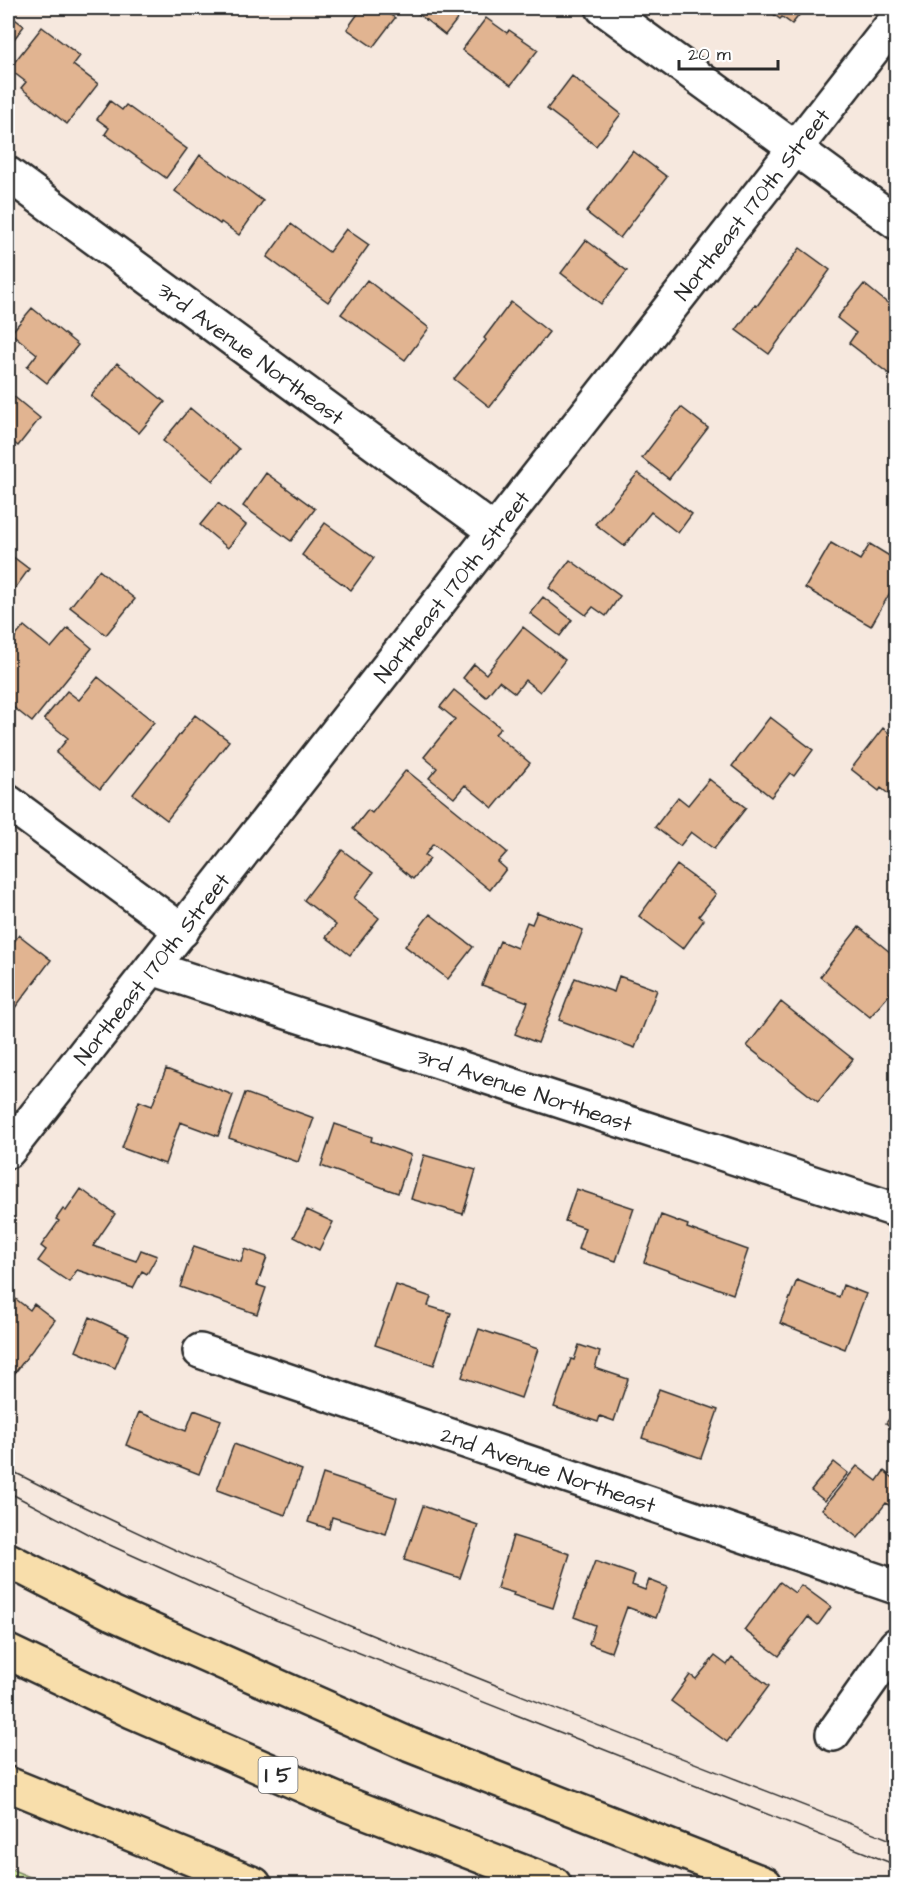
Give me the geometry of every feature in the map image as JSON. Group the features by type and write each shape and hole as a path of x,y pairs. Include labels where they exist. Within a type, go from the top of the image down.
{"highway":[{"path":"8,1560 112,1613 410,1745 765,1884"},
{"name":"I 5","path":"8,1652 132,1711 346,1804 554,1884"},
{"path":"8,1784 254,1884"}],"street":[{"path":"603,8 897,222"},
{"name":"Northeast 170th Street","path":"8,1151 897,20"},
{"name":"3rd Avenue Northeast","path":"8,174 494,531"},
{"path":"8,802 182,931"},
{"name":"3rd Avenue Northeast","path":"152,969 897,1210"},
{"name":"2nd Avenue Northeast","path":"200,1352 897,1587"},
{"path":"833,1734 897,1645"}],"green space":[{"path":"8,1868 47,1884 8,1884"}],"building":[{"path":"362,8 380,8 395,18 373,47 347,29"},
{"path":"411,8 466,8 445,35"},
{"path":"765,8 805,8 792,24 782,17 780,19"},
{"path":"8,14 24,26 8,47"},
{"path":"486,18 507,33 509,30 538,50 511,85 462,50"},
{"path":"42,27 80,56 73,65 98,84 67,124 21,88 26,82 9,69"},
{"path":"572,76 621,114 596,146 547,109"},
{"path":"110,101 122,110 126,105 187,149 166,178 105,134 109,128 97,119"},
{"path":"633,151 667,177 620,238 586,212"},
{"path":"200,155 263,201 239,235 175,191"},
{"path":"291,224 329,252 346,229 369,245 328,302 267,257"},
{"path":"586,240 627,271 601,304 561,273"},
{"path":"800,248 830,270 769,354 736,330"},
{"path":"367,280 429,328 405,360 341,314"},
{"path":"864,284 896,310 896,373 893,377 849,343 856,333 837,318"},
{"path":"511,302 549,332 490,407 454,379 486,340 484,338"},
{"path":"32,308 78,345 47,383 27,367 37,354 11,333"},
{"path":"117,363 165,402 139,433 91,396"},
{"path":"12,395 40,418 18,446 8,438 8,401"},
{"path":"681,407 708,428 669,479 642,458"},
{"path":"190,408 239,449 213,481 163,441"},
{"path":"266,473 315,509 291,541 243,506"},
{"path":"638,473 692,514 678,533 651,512 624,546 595,524"},
{"path":"218,503 246,525 228,548 200,525"},
{"path":"325,523 374,558 351,590 302,555"},
{"path":"831,543 860,560 870,544 896,560 896,582 871,626 805,588"},
{"path":"8,553 29,569 8,598"},
{"path":"570,560 620,596 606,616 593,607 586,615 549,588"},
{"path":"99,570 135,599 106,635 70,607"},
{"path":"543,597 572,620 560,636 530,613"},
{"path":"24,626 51,648 68,628 92,648 32,722 8,703 8,646"},
{"path":"523,627 565,660 540,692 525,680 515,693 499,681 486,697 463,678 474,664 486,674"},
{"path":"98,677 154,722 100,789 56,753 68,738 44,719 67,691 79,700"},
{"path":"454,690 501,728 495,734 530,763 493,808 465,785 454,798 429,778 437,768 424,757 455,719 440,707"},
{"path":"195,715 229,741 167,820 133,794"},
{"path":"770,717 813,750 794,776 790,773 771,797 732,766"},
{"path":"883,728 896,739 896,800 881,788 879,791 851,769"},
{"path":"406,770 507,852 498,862 506,869 490,890 433,844 425,855 430,859 413,879 353,829 368,810 372,813"},
{"path":"709,779 746,808 714,849 691,832 680,846 655,827 678,797 688,805"},
{"path":"342,850 373,873 354,898 379,918 350,955 326,937 336,925 304,900"},
{"path":"677,865 716,894 699,916 704,920 683,949 639,916"},
{"path":"537,912 583,930 538,1043 515,1034 528,1002 482,985 500,941 517,948 527,922 532,924"},
{"path":"430,914 473,947 448,979 405,946"},
{"path":"859,927 896,957 896,987 870,1017 820,977"},
{"path":"19,935 51,960 8,1017 8,949"},
{"path":"619,976 657,990 635,1048 559,1020 575,978 614,992"},
{"path":"781,1002 853,1059 818,1102 747,1046"},
{"path":"166,1069 233,1095 218,1136 180,1122 165,1164 122,1148 139,1101 152,1106"},
{"path":"245,1093 314,1118 298,1162 229,1138"},
{"path":"335,1124 372,1137 371,1141 411,1155 398,1193 321,1166"},
{"path":"424,1155 476,1170 463,1214 411,1199"},
{"path":"81,1189 115,1214 93,1246 136,1261 141,1250 157,1256 147,1274 142,1271 133,1288 77,1270 69,1282 38,1261 46,1250 41,1246 59,1221 56,1219 63,1209 66,1211"},
{"path":"576,1189 634,1208 616,1261 578,1249 585,1228 565,1221"},
{"path":"307,1210 333,1222 319,1250 294,1237"},
{"path":"661,1215 688,1225 687,1228 748,1250 733,1294 644,1262"},
{"path":"194,1246 241,1262 245,1249 267,1257 257,1285 266,1288 257,1314 180,1287"},
{"path":"797,1280 839,1297 843,1285 866,1294 845,1349 780,1323"},
{"path":"396,1285 431,1297 428,1306 451,1313 434,1365 375,1345"},
{"path":"8,1293 30,1310 34,1304 55,1320 8,1382"},
{"path":"90,1317 129,1335 115,1368 76,1351"},
{"path":"479,1329 538,1349 521,1398 462,1377"},
{"path":"579,1345 600,1352 595,1368 628,1379 614,1421 600,1416 598,1422 554,1407 571,1359 574,1360"},
{"path":"659,1389 718,1410 701,1458 642,1438"},
{"path":"194,1410 221,1420 199,1474 126,1445 139,1412 186,1431"},
{"path":"896,1410 896,1431 886,1423"},
{"path":"234,1444 302,1470 285,1515 217,1490"},
{"path":"834,1462 848,1473 825,1501 811,1490"},
{"path":"857,1466 877,1481 884,1471 896,1480 896,1511 886,1503 858,1538 822,1509"},
{"path":"323,1474 397,1498 386,1534 332,1517 329,1529 308,1522"},
{"path":"423,1506 478,1525 460,1578 404,1560"},
{"path":"513,1536 570,1554 553,1608 497,1588"},
{"path":"595,1561 635,1575 632,1585 645,1590 649,1580 667,1587 656,1618 627,1607 611,1652 589,1644 595,1625 574,1617"},
{"path":"780,1582 795,1593 801,1585 831,1607 818,1625 808,1617 779,1656 744,1630"},
{"path":"715,1656 727,1665 732,1658 769,1686 727,1742 671,1701 690,1675 696,1679"}],"tram line":[{"path":"8,1469 226,1573 336,1620 896,1842"},
{"path":"8,1492 103,1542 276,1620 896,1865"}]}
